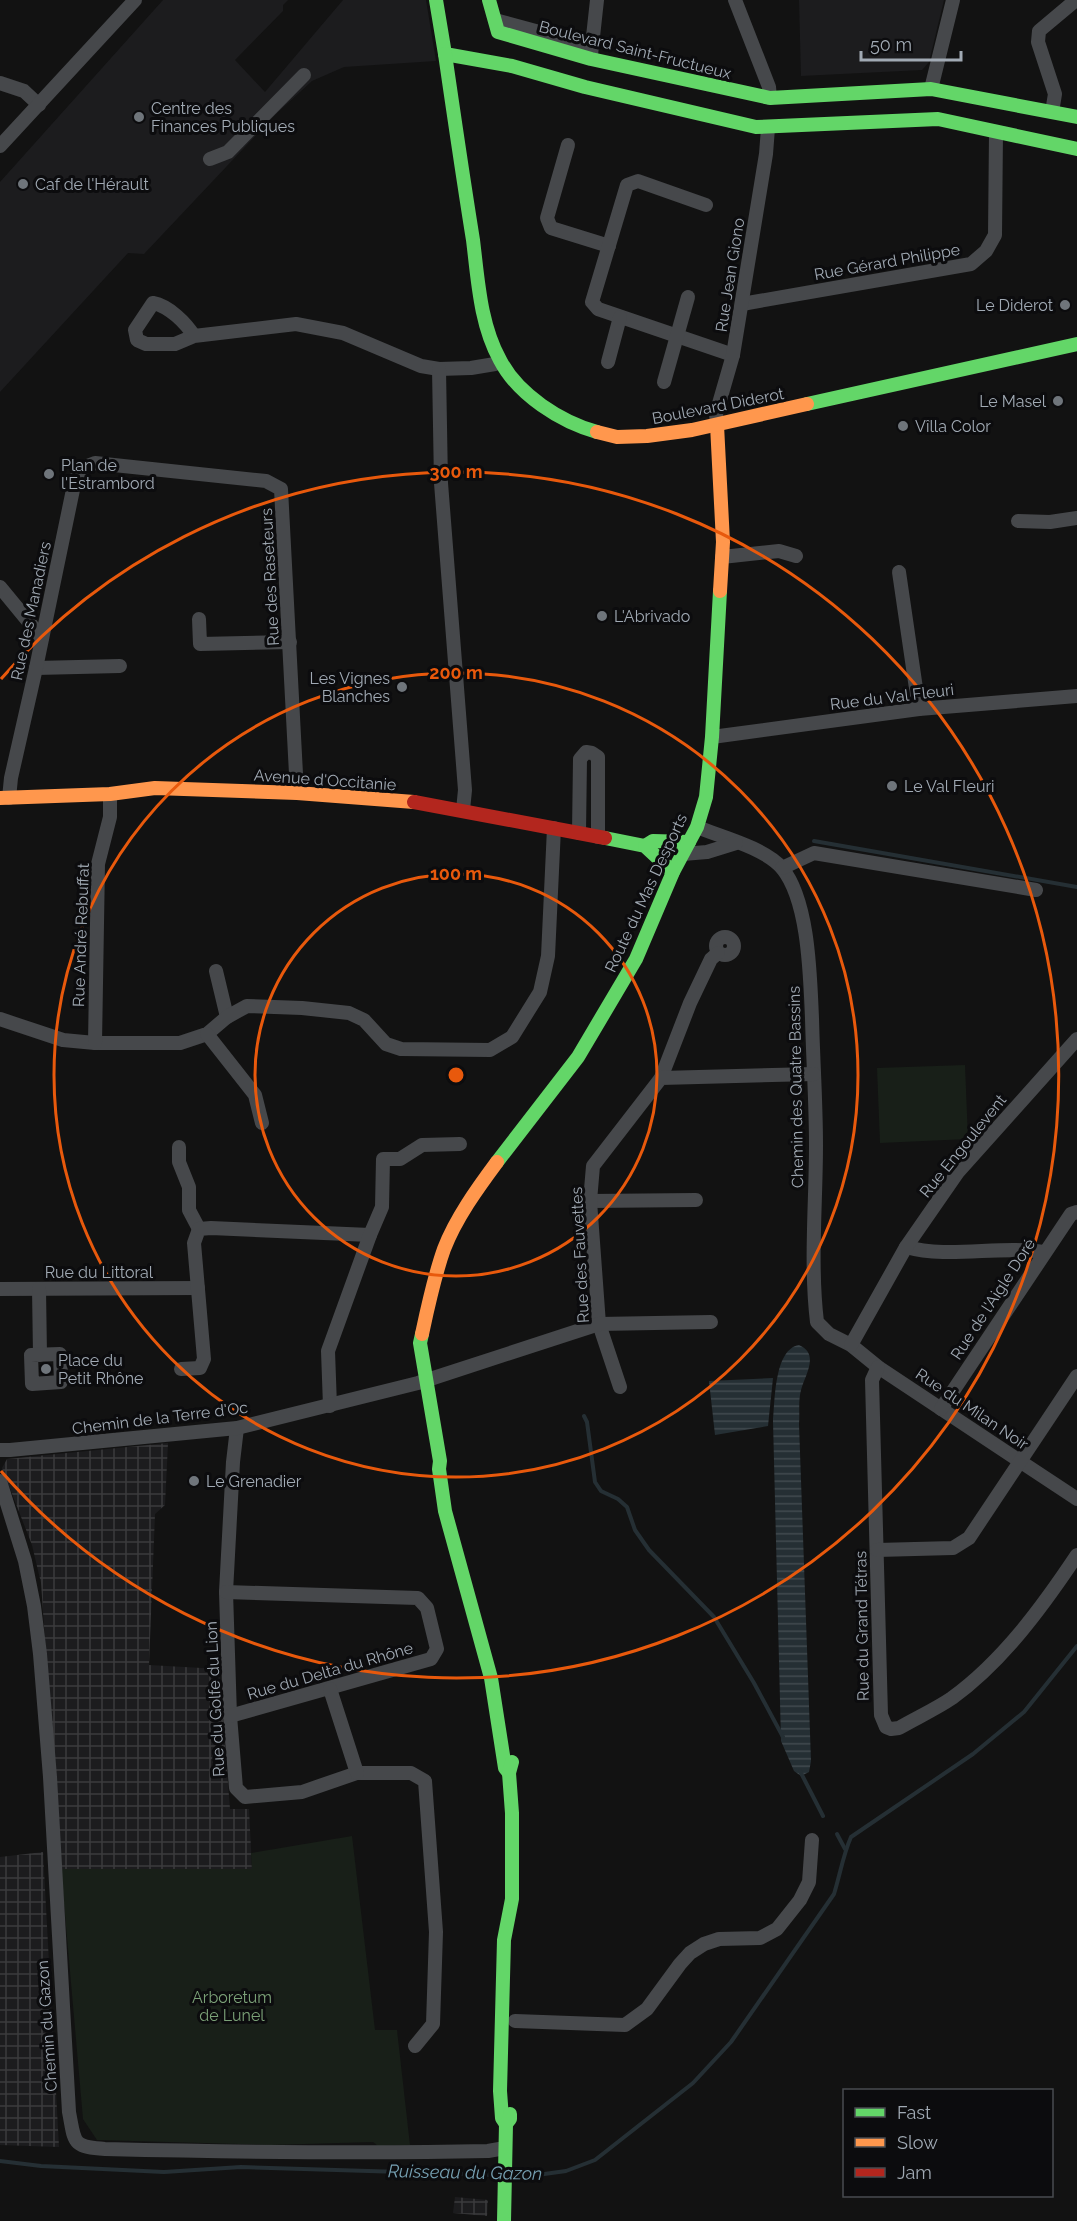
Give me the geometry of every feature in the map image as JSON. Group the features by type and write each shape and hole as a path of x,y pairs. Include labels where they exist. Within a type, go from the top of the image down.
{"street":[{"path":"0,146 135,0"},
{"name":"Boulevard Diderot","path":"436,0 484,317 500,361 525,392 577,426 617,437 648,436 717,425 1077,344"},
{"name":"Boulevard Saint-Fructueux","path":"489,0 498,32 770,98 931,88 1077,117"},
{"path":"591,53 597,0"},
{"path":"735,0 769,87 768,128"},
{"path":"931,88 953,0"},
{"path":"1052,112 1055,94 1038,42 1039,31 1076,0"},
{"path":"445,54 512,66 585,87 756,127 938,119 1077,149"},
{"path":"210,159 228,152 304,75"},
{"path":"0,83 24,91 39,105"},
{"name":"Rue Jean Giono","path":"717,425 716,414 733,355 742,304 766,154 768,128"},
{"name":"Rue Gérard Philippe","path":"742,304 971,264 986,251 995,234 996,133"},
{"path":"568,144 547,218 551,228 609,246"},
{"path":"706,205 638,181 627,185 592,302 598,309 733,355"},
{"path":"664,382 688,297"},
{"path":"608,362 620,317"},
{"path":"194,336 296,324 343,333 407,361 439,369 471,368 500,361"},
{"path":"439,369 441,483 465,790 463,810"},
{"name":"Route du Mas Desports","path":"504,2221 506,2124 502,2118 500,2091 509,2021 515,1913 512,1899 512,1813 509,1773 512,1766 505,1720 481,1635 461,1550 447,1468 441,1461 420,1343 430,1295 445,1246 474,1192 578,1057 636,959 673,872 697,827 706,797 712,737 722,557 717,425"},
{"name":"Rue des Raseteurs","path":"82,468 95,463 266,481 281,489 297,793"},
{"name":"Rue des Manadiers","path":"5,798 36,668 75,480 82,468"},
{"path":"1018,520 1050,522 1077,518"},
{"path":"722,557 779,551 796,556"},
{"path":"899,572 919,709"},
{"path":"0,586 42,638"},
{"path":"199,619 200,644 290,642"},
{"path":"36,668 120,666"},
{"name":"Rue du Val Fleuri","path":"712,737 919,709 1077,696"},
{"path":"579,833 580,759 586,752 598,757 598,837"},
{"name":"Avenue d'Occitanie","path":"5,798 110,794 155,788 297,793 426,803 645,846 653,841 686,848"},
{"name":"Rue André Rebuffat","path":"95,1043 98,864 110,817 110,794"},
{"name":"Chemin des Quatre Bassins","path":"697,827 775,860 795,890 810,973 816,1145 814,1195 816,1322 829,1334 851,1345"},
{"path":"0,1019 63,1040 95,1043 180,1043 207,1034 228,1017 247,1006 302,1008 349,1013 364,1020 386,1044 400,1049 490,1050 512,1036 540,992 548,956 554,828"},
{"path":"686,848 707,852 736,843"},
{"path":"645,846 673,872"},
{"path":"782,868 814,852 1036,890"},
{"name":"Rue des Fauvettes","path":"620,1387 598,1324 590,1201 593,1166 661,1078 690,1003 711,959 718,953"},
{"path":"216,971 228,1017"},
{"path":"207,1034 255,1095 262,1123"},
{"name":"Rue Engoulevent","path":"851,1345 906,1247 958,1172 1077,1040"},
{"path":"661,1078 814,1074"},
{"path":"330,1406 328,1351 382,1207 383,1159 400,1159 422,1145 460,1144"},
{"path":"179,1147 179,1162 189,1187 189,1210 199,1229 194,1243 204,1359 200,1368 181,1369"},
{"path":"590,1201 696,1200"},
{"name":"Rue de l'Aigle Doré","path":"941,1409 1044,1252 1071,1214 1077,1212"},
{"path":"199,1229 370,1235"},
{"path":"906,1247 922,1252 1023,1249 1044,1252"},
{"name":"Rue du Littoral","path":"0,1289 198,1288"},
{"path":"39,1289 40,1354"},
{"name":"Chemin de la Terre d'Oc","path":"0,1450 237,1428 427,1381 598,1324 711,1322"},
{"name":"Rue du Milan Noir","path":"851,1345 878,1367 1077,1499"},
{"name":"Rue du Grand Tétras","path":"878,1367 872,1380 881,1715 884,1724 891,1729 899,1728 950,1699 988,1667 1033,1615 1077,1555"},
{"path":"877,1550 953,1548 969,1538 1077,1376"},
{"name":"Rue du Golfe du Lion","path":"237,1428 232,1462 226,1592 230,1716 236,1788 245,1797 302,1792 357,1773 411,1773 425,1781 436,1932 434,2012 433,2024 415,2046"},
{"name":"Chemin du Gazon","path":"0,1481 25,1561 40,1654 50,1777 69,2112 75,2140 80,2145 89,2148 505,2154"},
{"name":"Route du Mas Desports","path":"461,1550 509,1699"},
{"name":"Rue du Delta du Rhône","path":"226,1592 418,1598 427,1608 437,1649 431,1659 230,1716"},
{"path":"330,1689 357,1773"},
{"path":"509,2021 625,2025 648,2009 680,1964 690,1953 704,1944 719,1939 760,1938 777,1929 800,1900 809,1882 812,1840"}],"shaded area":[{"path":"163,0 288,0 283,5 283,11 235,60 265,92 343,0 426,0 436,61 344,67 312,81 276,114 144,254 128,253 0,392 0,182"},
{"path":"799,0 944,0 929,62 922,70 801,76"},
{"path":"799,1345 809,1354 810,1359 799,1403 811,1761 809,1772 801,1776 794,1771 781,1741 773,1421 780,1366 791,1349"},
{"path":"773,1378 768,1426 715,1435 709,1381"},
{"path":"168,1443 165,1505 155,1514 149,1665 219,1669 230,1809 249,1809 252,1869 61,1869 41,1583 32,1545 2,1468 7,1459"},
{"path":"43,1852 59,2147 0,2145 0,1857"},
{"path":"455,2197 488,2200 487,2216 453,2213"}],"green space":[{"path":"965,1065 968,1139 880,1143 877,1068"},
{"name":"Arboretum de Lunel","path":"352,1836 375,2030 397,2030 410,2145 378,2146 373,2142 271,2145 97,2140 83,2119 61,1869 252,1869 251,1853"}],"waterway":[{"path":"814,841 1077,887"},
{"path":"584,1416 587,1422 595,1482 601,1491 618,1499 627,1507 635,1530 649,1550 714,1617 783,1737"},
{"name":"Ruisseau du Gazon","path":"510,2175 537,2175 566,2171 595,2160 693,2083 731,2042 834,1894 851,1837 973,1754 1024,1712 1077,1646"},
{"path":"800,1771 823,1816"},
{"path":"837,1834 845,1849"},
{"name":"Ruisseau du Gazon","path":"0,2161 41,2166 164,2172 241,2167 500,2175"}],"traffic: fast":[{"path":"436,0 445,54 512,66 585,87 756,127 938,119 1077,149"},
{"path":"489,0 498,32 591,59 770,98 931,89 1077,117"},
{"path":"445,54 481,302 493,346 508,373 529,396 555,414 597,432"},
{"path":"807,404 1077,344"},
{"path":"497,1162 578,1057 636,959 673,872 697,827 706,797 712,737 720,591"},
{"path":"605,838 645,846 673,872"},
{"path":"645,846 653,841 689,842"},
{"path":"422,1334 420,1343 440,1461 445,1511 491,1678 505,1768 509,1773"},
{"path":"506,2124 502,2118 500,2091 504,1940 512,1899 512,1813 509,1773 512,1762"},
{"path":"504,2221 506,2124 510,2119 510,2114"}],"traffic: slow":[{"path":"597,432 617,437 647,436 692,430 807,404"},
{"path":"717,425 723,542 720,591"},
{"path":"0,798 110,794 155,788 297,793 414,802"},
{"path":"422,1334 437,1270 449,1237 497,1162"}],"traffic: jam":[{"path":"414,802 605,838"}],"place":[{"name":"Centre des Finances Publiques","path":"139,117"},
{"name":"Caf de l'Hérault","path":"23,184"},
{"name":"Le Diderot","path":"1065,305"},
{"name":"Le Masel","path":"1058,401"},
{"name":"Vîlla Color","path":"903,426"},
{"name":"Plan de l'Estrambord","path":"49,474"},
{"name":"L'Abrivado","path":"602,616"},
{"name":"Les Vignes Blanches","path":"402,687"},
{"name":"Le Val Fleuri","path":"892,786"},
{"name":"Place du Petit Rhône","path":"46,1369"},
{"name":"Le Grenadier","path":"194,1481"}]}
